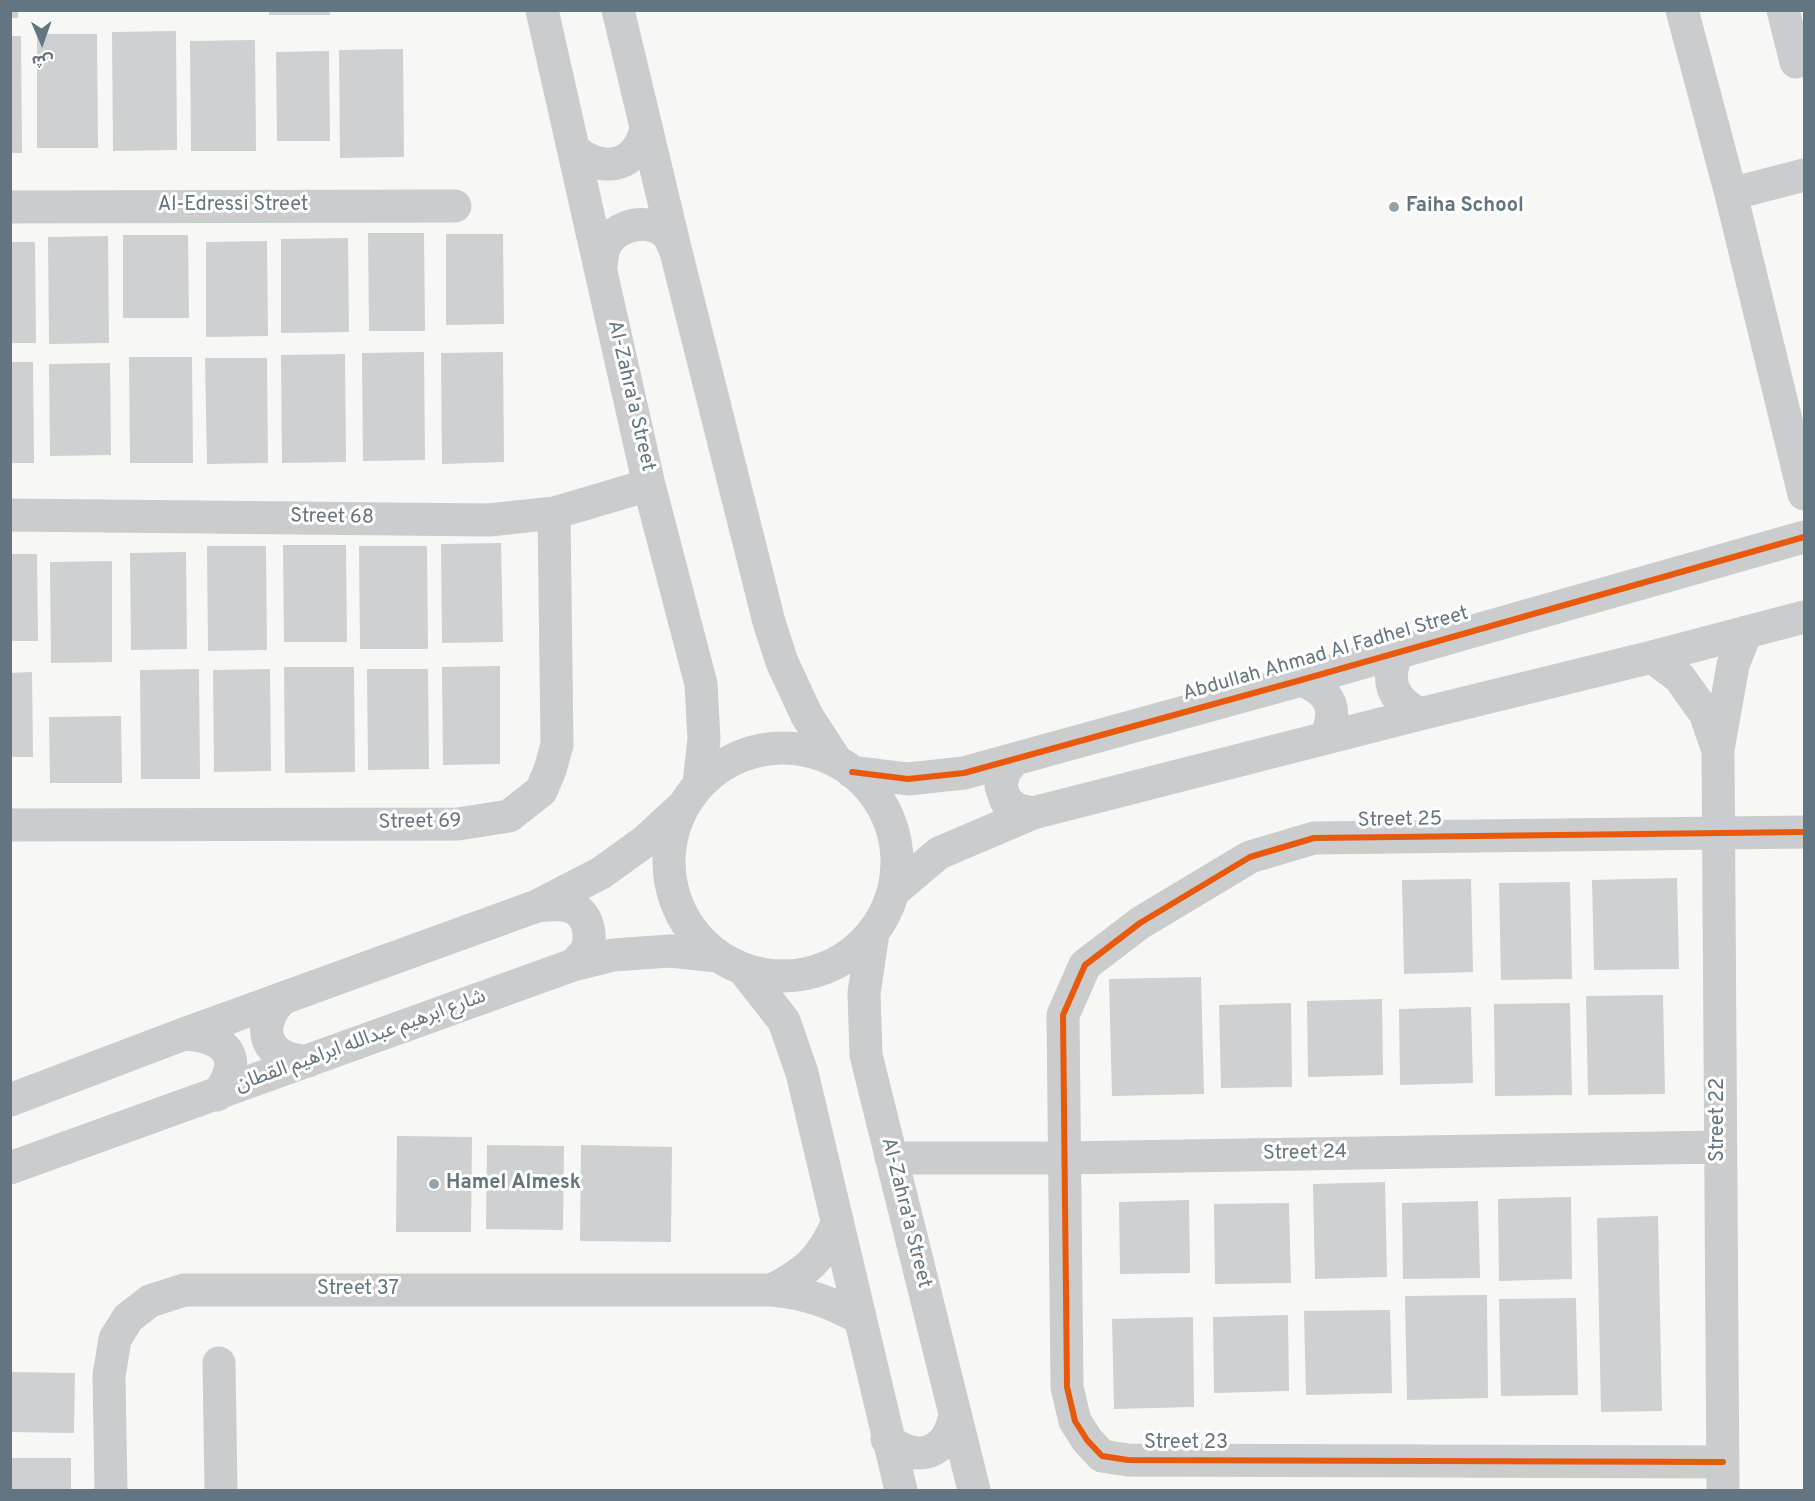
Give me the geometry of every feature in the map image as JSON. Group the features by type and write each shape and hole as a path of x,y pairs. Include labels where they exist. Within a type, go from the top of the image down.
{"street":[{"name":"Al-Zahra'a Street","path":"542,10 649,485 701,684 704,739 691,794 671,841 669,875 678,907 696,936 731,963"},
{"path":"618,10 769,622 782,662 807,716 845,767 876,795 888,817 896,842 898,867 894,891 886,913 873,933"},
{"path":"1682,10 1731,194 1804,494"},
{"path":"1783,10 1796,62"},
{"path":"574,150 586,160 602,165 618,163 632,155 643,143 646,128"},
{"path":"1731,194 1804,175"},
{"name":"Al-Edressi Street","path":"10,207 455,206"},
{"path":"601,266 604,247 615,232 633,224 651,225 668,235 676,252"},
{"name":"Street 68","path":"10,515 489,520 554,513 649,485"},
{"name":"Street 69","path":"10,825 458,824 509,816 541,791 557,745 554,513"},
{"name":"Abdullah Ahmad Al Fadhel Street","path":"845,767 908,779 964,773 1804,537"},
{"path":"894,891 939,854 1033,813 1652,657 1804,616"},
{"name":"Street 22","path":"1723,1476 1718,750 1733,665 1746,632"},
{"path":"1398,651 1391,676 1393,688 1399,700 1420,714"},
{"name":"Street 22","path":"1652,657 1679,677 1706,713 1718,750"},
{"path":"1301,680 1316,686 1326,696 1332,710 1332,725 1325,738"},
{"path":"10,1100 184,1034 537,906 601,873 644,842 691,794 730,761 757,751 785,748 813,752 845,767"},
{"path":"1014,760 1004,772 1001,786 1006,801 1018,810 1033,813"},
{"name":"Street 25","path":"1063,1015 1085,965 1140,923 1250,857 1314,838 1804,832"},
{"path":"537,906 572,907 585,919 590,936 585,953 573,965"},
{"name":"Al-Zahra'a Street","path":"873,933 864,993 866,1055 974,1491"},
{"name":"شارع ابرهيم عبدالله ابراهيم القطان","path":"10,1168 573,965 614,955 659,952 731,963 774,976 803,974 831,966 856,950 873,933"},
{"path":"731,963 784,1022 802,1073 901,1491"},
{"path":"283,998 272,1009 267,1024 268,1040 278,1053 292,1060 308,1060"},
{"name":"Street 23","path":"1063,1015 1067,1388 1075,1421 1087,1440 1102,1456 1128,1461 1723,1476"},
{"path":"184,1034 201,1035 216,1040 227,1051 231,1065 228,1080 217,1095"},
{"name":"Street 24","path":"891,1158 1064,1158 1719,1147"},
{"name":"Street 37","path":"772,1290 792,1280 811,1266 827,1246 837,1224"},
{"name":"Street 37","path":"111,1491 109,1376 115,1339 128,1318 150,1301 184,1290 772,1290 818,1298 839,1306 859,1318"},
{"path":"219,1363 221,1491"},
{"path":"887,1438 899,1449 914,1453 930,1451 943,1443 952,1430 955,1415"}],"building":[{"path":"10,10 18,10 18,18 10,18"},
{"path":"269,10 330,10 330,15 269,15"},
{"path":"176,31 177,150 113,151 112,32"},
{"path":"37,34 97,34 98,148 37,148"},
{"path":"10,36 21,36 22,153 10,153"},
{"path":"255,40 256,151 191,151 190,41"},
{"path":"403,49 404,157 340,158 339,50"},
{"path":"329,51 330,141 277,141 276,52"},
{"path":"368,233 424,233 425,331 369,331"},
{"path":"446,234 503,234 504,324 446,325"},
{"path":"123,235 188,235 189,318 123,318"},
{"path":"108,236 109,343 49,344 48,237"},
{"path":"348,238 349,332 281,333 281,239"},
{"path":"267,241 268,336 206,337 206,242"},
{"path":"10,242 35,242 36,343 10,343"},
{"path":"424,352 425,460 363,461 362,353"},
{"path":"503,352 504,462 442,464 441,353"},
{"path":"345,354 346,462 282,463 281,355"},
{"path":"129,357 192,357 193,463 130,463"},
{"path":"205,358 267,358 268,463 207,464"},
{"path":"10,362 33,362 34,463 10,463"},
{"path":"110,363 111,455 50,456 49,364"},
{"path":"501,543 503,642 442,643 441,544"},
{"path":"283,545 346,545 347,642 284,642"},
{"path":"207,546 266,546 267,650 208,651"},
{"path":"359,546 427,546 428,649 360,649"},
{"path":"186,552 187,649 131,650 130,553"},
{"path":"10,554 37,554 38,641 10,641"},
{"path":"112,561 112,662 51,663 50,562"},
{"path":"500,666 500,764 443,765 442,667"},
{"path":"284,667 354,667 355,772 285,773"},
{"path":"199,669 200,779 141,779 140,670"},
{"path":"270,669 271,771 214,772 213,670"},
{"path":"367,669 428,669 429,769 368,770"},
{"path":"32,672 33,757 10,757 10,673"},
{"path":"121,716 122,783 50,783 49,717"},
{"path":"1677,878 1679,969 1594,970 1592,880"},
{"path":"1471,879 1473,972 1404,974 1402,880"},
{"path":"1570,882 1572,979 1501,980 1499,883"},
{"path":"1201,977 1204,1094 1112,1096 1109,979"},
{"path":"1663,995 1665,1094 1588,1095 1586,996"},
{"path":"1382,999 1383,1075 1308,1077 1307,1001"},
{"path":"1291,1003 1292,1087 1221,1088 1219,1005"},
{"path":"1570,1003 1572,1095 1495,1096 1494,1004"},
{"path":"1471,1007 1473,1083 1400,1085 1399,1009"},
{"name":"Hamel Almesk","path":"397,1136 472,1137 471,1232 396,1232"},
{"path":"487,1145 564,1146 563,1230 486,1229"},
{"path":"581,1145 672,1147 671,1242 580,1241"},
{"path":"1385,1182 1387,1277 1315,1279 1313,1184"},
{"path":"1571,1197 1572,1279 1499,1281 1498,1199"},
{"path":"1189,1200 1190,1273 1120,1274 1119,1202"},
{"path":"1478,1201 1480,1278 1403,1279 1402,1203"},
{"path":"1289,1203 1291,1283 1215,1284 1214,1204"},
{"path":"1658,1216 1662,1411 1601,1412 1597,1218"},
{"path":"1487,1295 1488,1398 1407,1400 1405,1296"},
{"path":"1576,1298 1578,1395 1501,1396 1499,1299"},
{"path":"1390,1310 1392,1393 1306,1395 1304,1311"},
{"path":"1288,1315 1289,1391 1214,1393 1213,1317"},
{"path":"1193,1317 1194,1407 1114,1409 1112,1319"},
{"path":"10,1372 75,1373 74,1433 10,1432"},
{"path":"10,1458 71,1458 71,1490 10,1490"}],"cycle path":[{"path":"852,772 908,779 964,773 1804,537"},
{"path":"1723,1462 1128,1460 1102,1456 1087,1440 1075,1421 1067,1387 1063,1015 1085,965 1140,923 1250,857 1314,838 1804,832"}],"place":[{"name":"Faiha School","path":"1394,207"},
{"name":"Hamel Almesk","path":"434,1184"}]}
